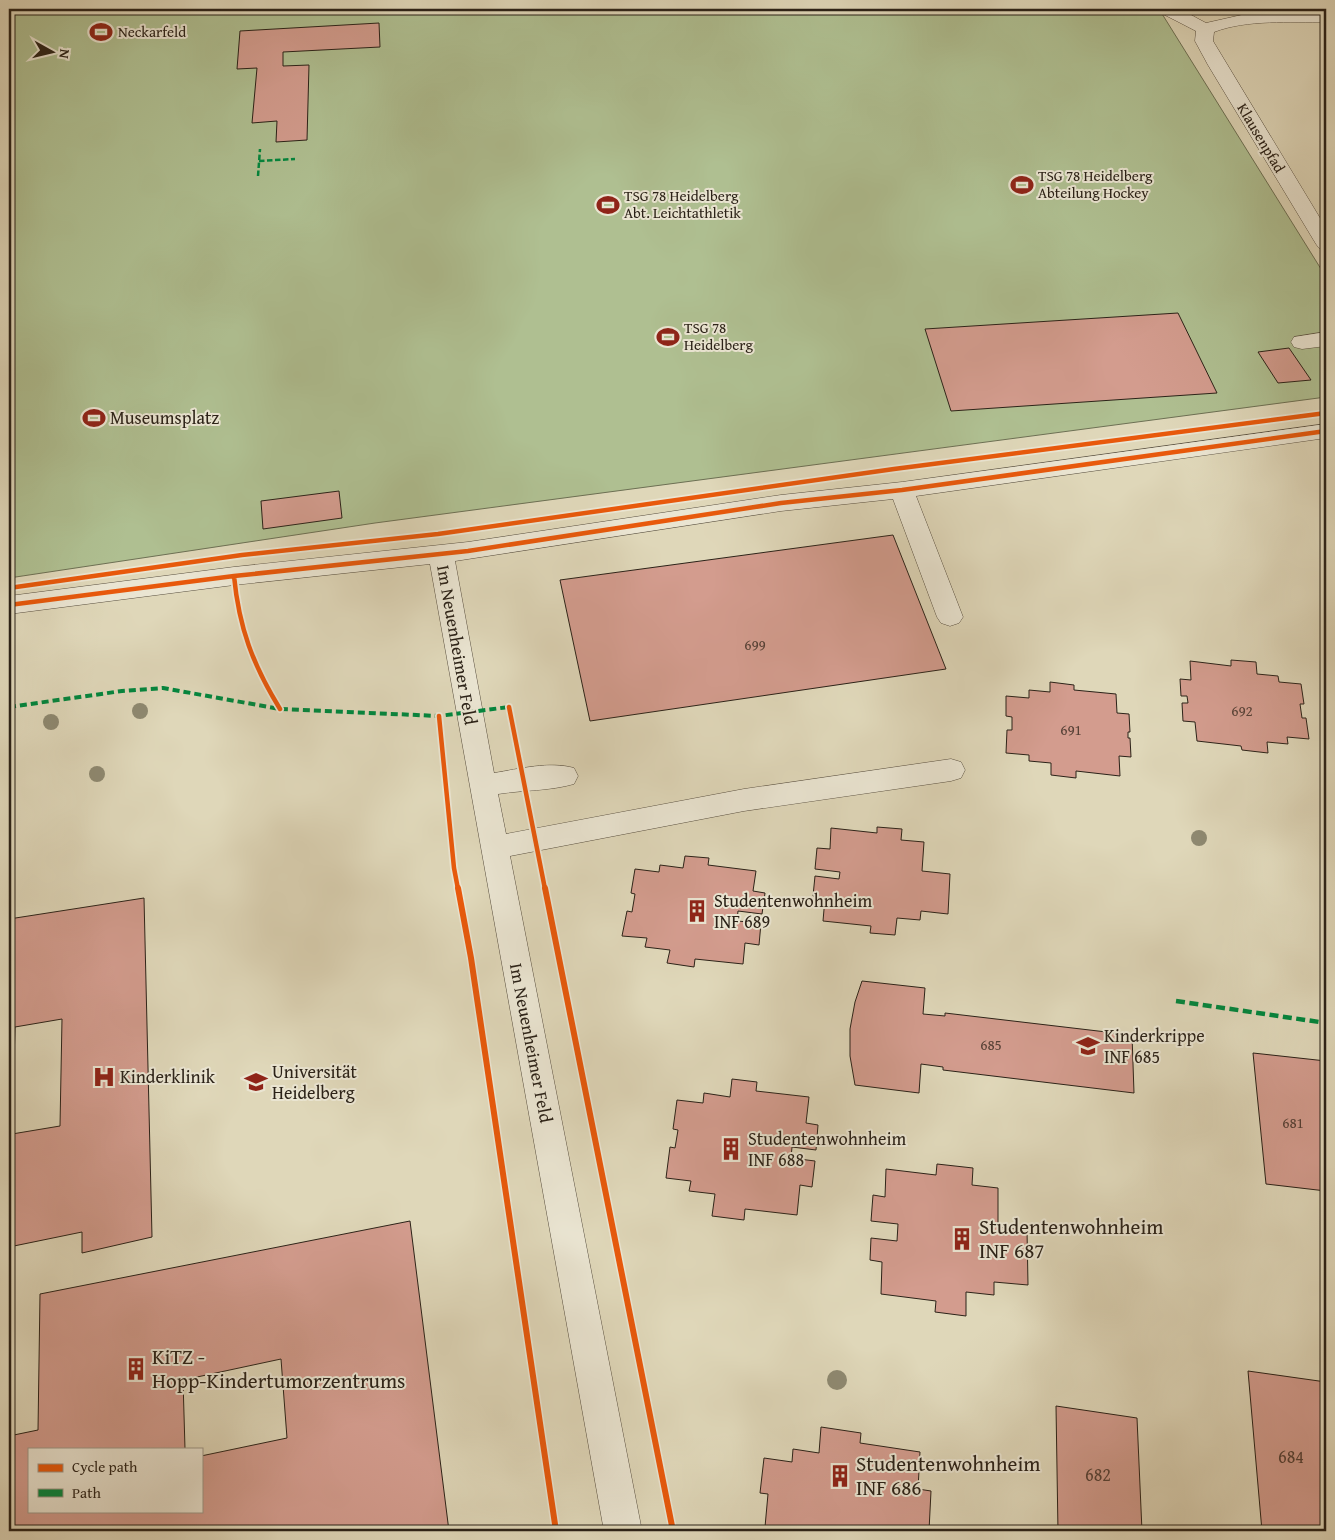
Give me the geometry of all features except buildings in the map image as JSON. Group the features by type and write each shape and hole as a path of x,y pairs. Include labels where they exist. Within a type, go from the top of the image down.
{"street":[{"path":"1168,9 1205,29 1218,24 1242,21 1326,17"},
{"name":"Klausenpfad","path":"1205,29 1204,41 1217,65 1326,244"},
{"path":"1302,342 1326,339"},
{"path":"9,605 234,576 441,554 781,503 902,490 1326,431"},
{"path":"902,490 950,618"},
{"name":"Im Neuenheimer Feld","path":"441,554 468,712 484,786 623,1531"},
{"path":"495,848 744,800 951,770"},
{"path":"484,786 524,779 564,776"}],"green space":[{"name":"TSG 78 Heidelberg","path":"9,9 1159,9 1326,277 1326,397 375,523 9,578"}],"marked path":[{"path":"258,176 260,149"},
{"path":"259,161 295,159"},
{"path":"9,707 122,691 163,688 280,709 439,716 509,707 510,710"},
{"path":"1176,1001 1326,1023"}],"cycle path":[{"path":"9,588 242,555 438,534 894,469 1326,413"},
{"path":"9,605 234,576 468,551 781,503 902,490 1326,431"},
{"path":"234,576 239,613 248,646 261,676 280,709"},
{"path":"509,707 673,1531"},
{"path":"439,716 454,868 471,958 556,1531"}],"place":[{"name":"Neckarfeld","path":"101,32"},
{"name":"TSG 78 Heidelberg Abteilung Hockey","path":"1022,185"},
{"name":"TSG 78 Heidelberg Abt. Leichtathletik","path":"608,205"},
{"name":"TSG 78 Heidelberg","path":"668,337"},
{"name":"Museumsplatz","path":"94,418"},
{"name":"Studentenwohnheim INF 689","path":"697,911"},
{"name":"Kinderkrippe INF 685","path":"1088,1046"},
{"name":"Kinderklinik","path":"104,1077"},
{"name":"Universität Heidelberg","path":"256,1082"},
{"name":"Studentenwohnheim INF 688","path":"731,1149"},
{"name":"Studentenwohnheim INF 687","path":"962,1239"},
{"name":"KiTZ - Hopp-Kindertumorzentrums","path":"136,1369"},
{"name":"Studentenwohnheim INF 686","path":"840,1476"}]}
